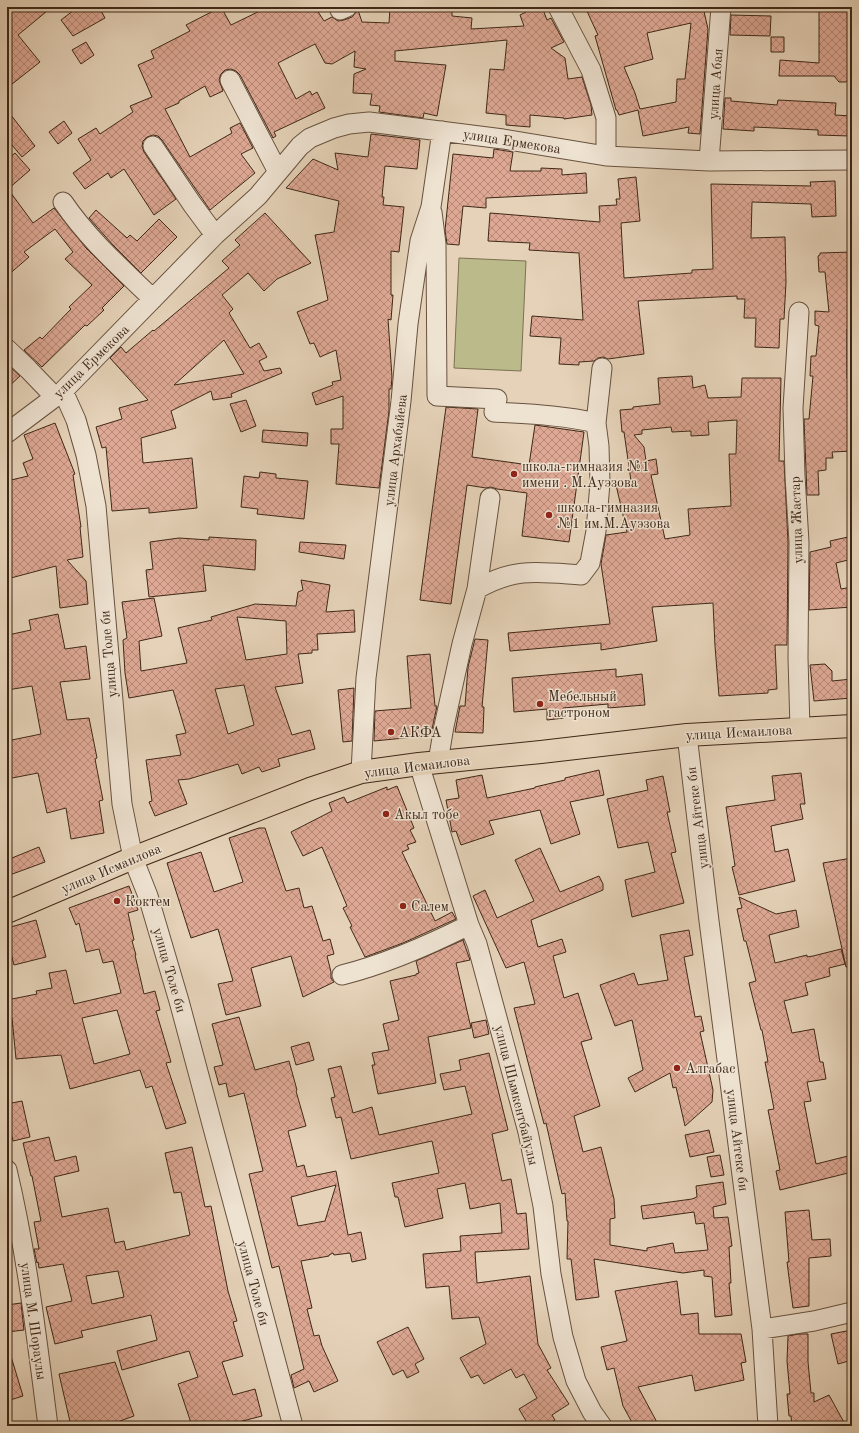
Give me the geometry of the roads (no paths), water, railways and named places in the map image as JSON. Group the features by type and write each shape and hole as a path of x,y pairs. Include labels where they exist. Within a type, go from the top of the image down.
{"main road":[{"name":"улица Исмаилова","path":"7,912 134,858 310,789 361,772 429,763 687,735 852,726"}],"street":[{"path":"558,7 591,70 606,118 606,156"},
{"name":"улица Абая","path":"709,161 721,7"},
{"path":"230,80 278,172"},
{"name":"улица Ермекова","path":"7,433 59,394 215,235 258,196 300,146 310,138 334,128 349,124 369,122 442,131 606,156 709,161 852,160"},
{"name":"улица Архабайева","path":"361,772 366,678 401,401 408,324 420,241 431,207 442,131"},
{"path":"153,146 215,235"},
{"path":"63,202 92,241 153,299"},
{"path":"431,207 436,244 437,396 497,399 494,412 586,420 596,423"},
{"name":"улица Жастар","path":"799,312 793,408 799,542 798,658 800,729"},
{"name":"улица Толе би","path":"7,350 59,394 76,420 86,455 96,506 122,804 134,858 148,896 179,1000 293,1426"},
{"path":"477,589 491,580 507,575 532,571 581,575 590,563 596,531 600,483 599,446 596,423 602,368"},
{"path":"429,763 444,726 462,644 477,589 490,498"},
{"name":"улица Айтеке би","path":"687,735 710,929 762,1329 768,1426"},
{"name":"улица Шымкентбайулы","path":"429,763 469,925 477,944 492,996 528,1132 543,1206 551,1274 563,1337 576,1381 592,1412 602,1426"},
{"path":"342,975 391,960 469,925"},
{"name":"улица М. Шораулы","path":"7,1170 24,1254 48,1426"},
{"path":"762,1329 814,1321 852,1312"}],"place":[{"name":"школа-гимназия №1 имени . М.Ауэзова","path":"514,474"},
{"name":"школа-гимназия №1 им.М.Ауэзова","path":"549,515"},
{"name":"Мебельный гастроном","path":"540,704"},
{"name":"АКФА","path":"391,732"},
{"name":"Акыл тобе","path":"386,814"},
{"name":"Коктем","path":"117,901"},
{"name":"Салем","path":"403,906"},
{"name":"Алгабас","path":"677,1068"}]}
